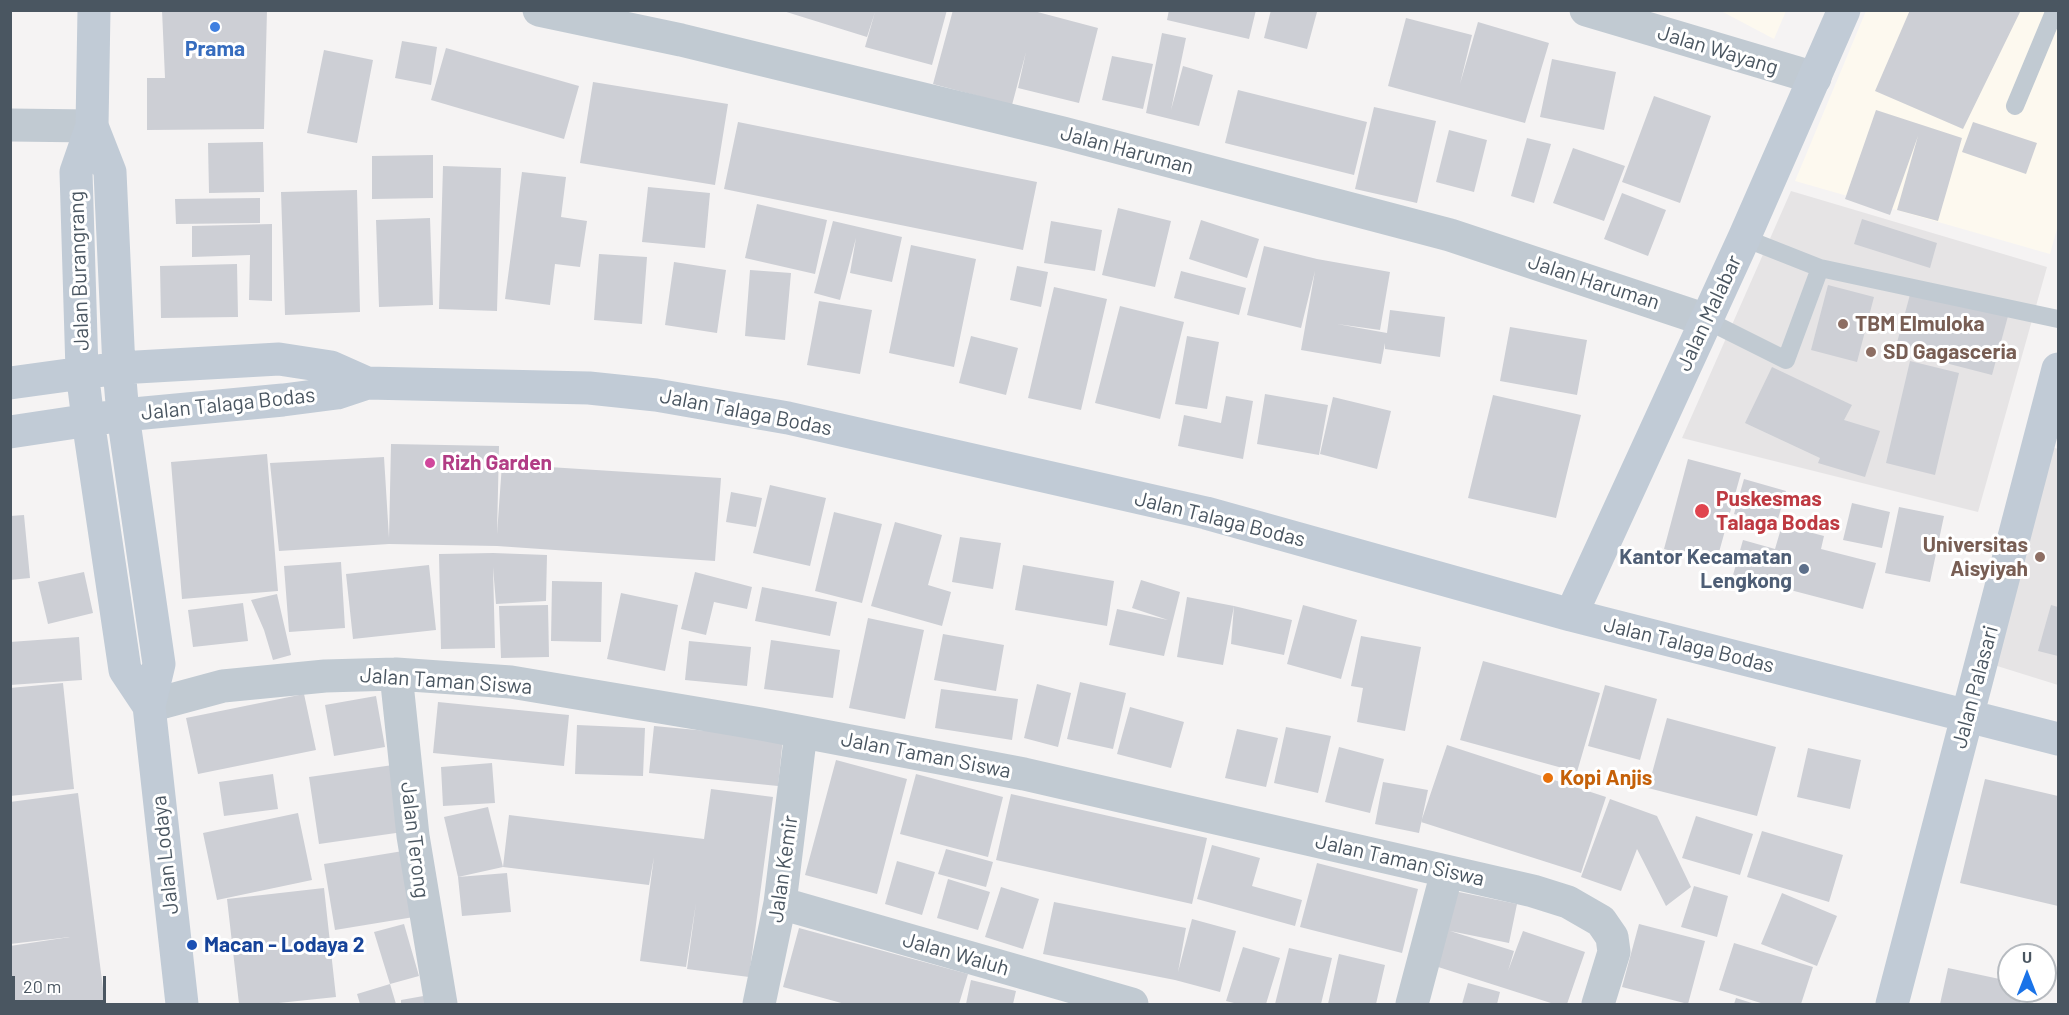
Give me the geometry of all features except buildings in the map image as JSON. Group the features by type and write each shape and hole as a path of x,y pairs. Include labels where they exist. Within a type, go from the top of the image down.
{"street":[{"name":"Jalan Burangrang","path":"88,420 82,371 76,172 92,126 94,10"},
{"name":"Jalan Haruman","path":"539,10 681,40 1063,132 1439,232 1706,320"},
{"name":"Jalan Wayang","path":"1586,10 1815,78"},
{"name":"Jalan Malabar","path":"1571,615 1744,238 1844,10"},
{"path":"10,125 92,126"},
{"name":"Jalan Burangrang","path":"92,126 111,172 123,416"},
{"name":"Jalan Talaga Bodas","path":"10,382 82,371 279,359 331,367 367,383"},
{"name":"Jalan Palasari","path":"1893,1005 2058,369"},
{"name":"Jalan Talaga Bodas","path":"10,432 88,420 337,393 367,383 589,388 656,395 788,418 1206,513 1571,615 2058,739"},
{"name":"Jalan Lodaya","path":"123,416 159,664 149,706 182,1005"},
{"name":"Jalan Lodaya","path":"88,420 125,670 149,706"},
{"name":"Jalan Taman Siswa","path":"149,706 223,686 325,676 396,675 511,682 801,732 1024,774 1533,891 1568,902 1601,921 1612,937 1614,952 1598,1005"},
{"name":"Jalan Terong","path":"396,675 414,836 441,1005"},
{"name":"Jalan Kemir","path":"759,1005 780,903 801,732"},
{"path":"1412,1005 1447,872"},
{"name":"Jalan Waluh","path":"780,903 1132,1005"}],"lane":[{"path":"2015,106 2055,10"},
{"path":"1744,238 1821,268 2058,319"},
{"path":"1706,320 1786,360 1821,268"}],"shaded area":[{"path":"1721,11 1786,11 1774,39"},
{"path":"1866,11 2058,11 2058,225 2050,254 1795,181"},
{"name":"SD Gagasceria","path":"1791,191 2047,267 1978,512 1682,438"},
{"name":"Universitas Aisyiyah","path":"2051,447 2058,449 2058,685 1994,665"}],"place":[{"name":"Prama","path":"215,27"},
{"name":"TBM Elmuloka","path":"1843,324"},
{"name":"SD Gagasceria","path":"1871,352"},
{"name":"Rizh Garden","path":"430,463"},
{"name":"Puskesmas Talaga Bodas","path":"1702,511"},
{"name":"Universitas Aisyiyah","path":"2040,557"},
{"name":"Kantor Kecamatan Lengkong","path":"1804,569"},
{"name":"Kopi Anjis","path":"1548,778"},
{"name":"Macan - Lodaya 2","path":"192,945"}]}
